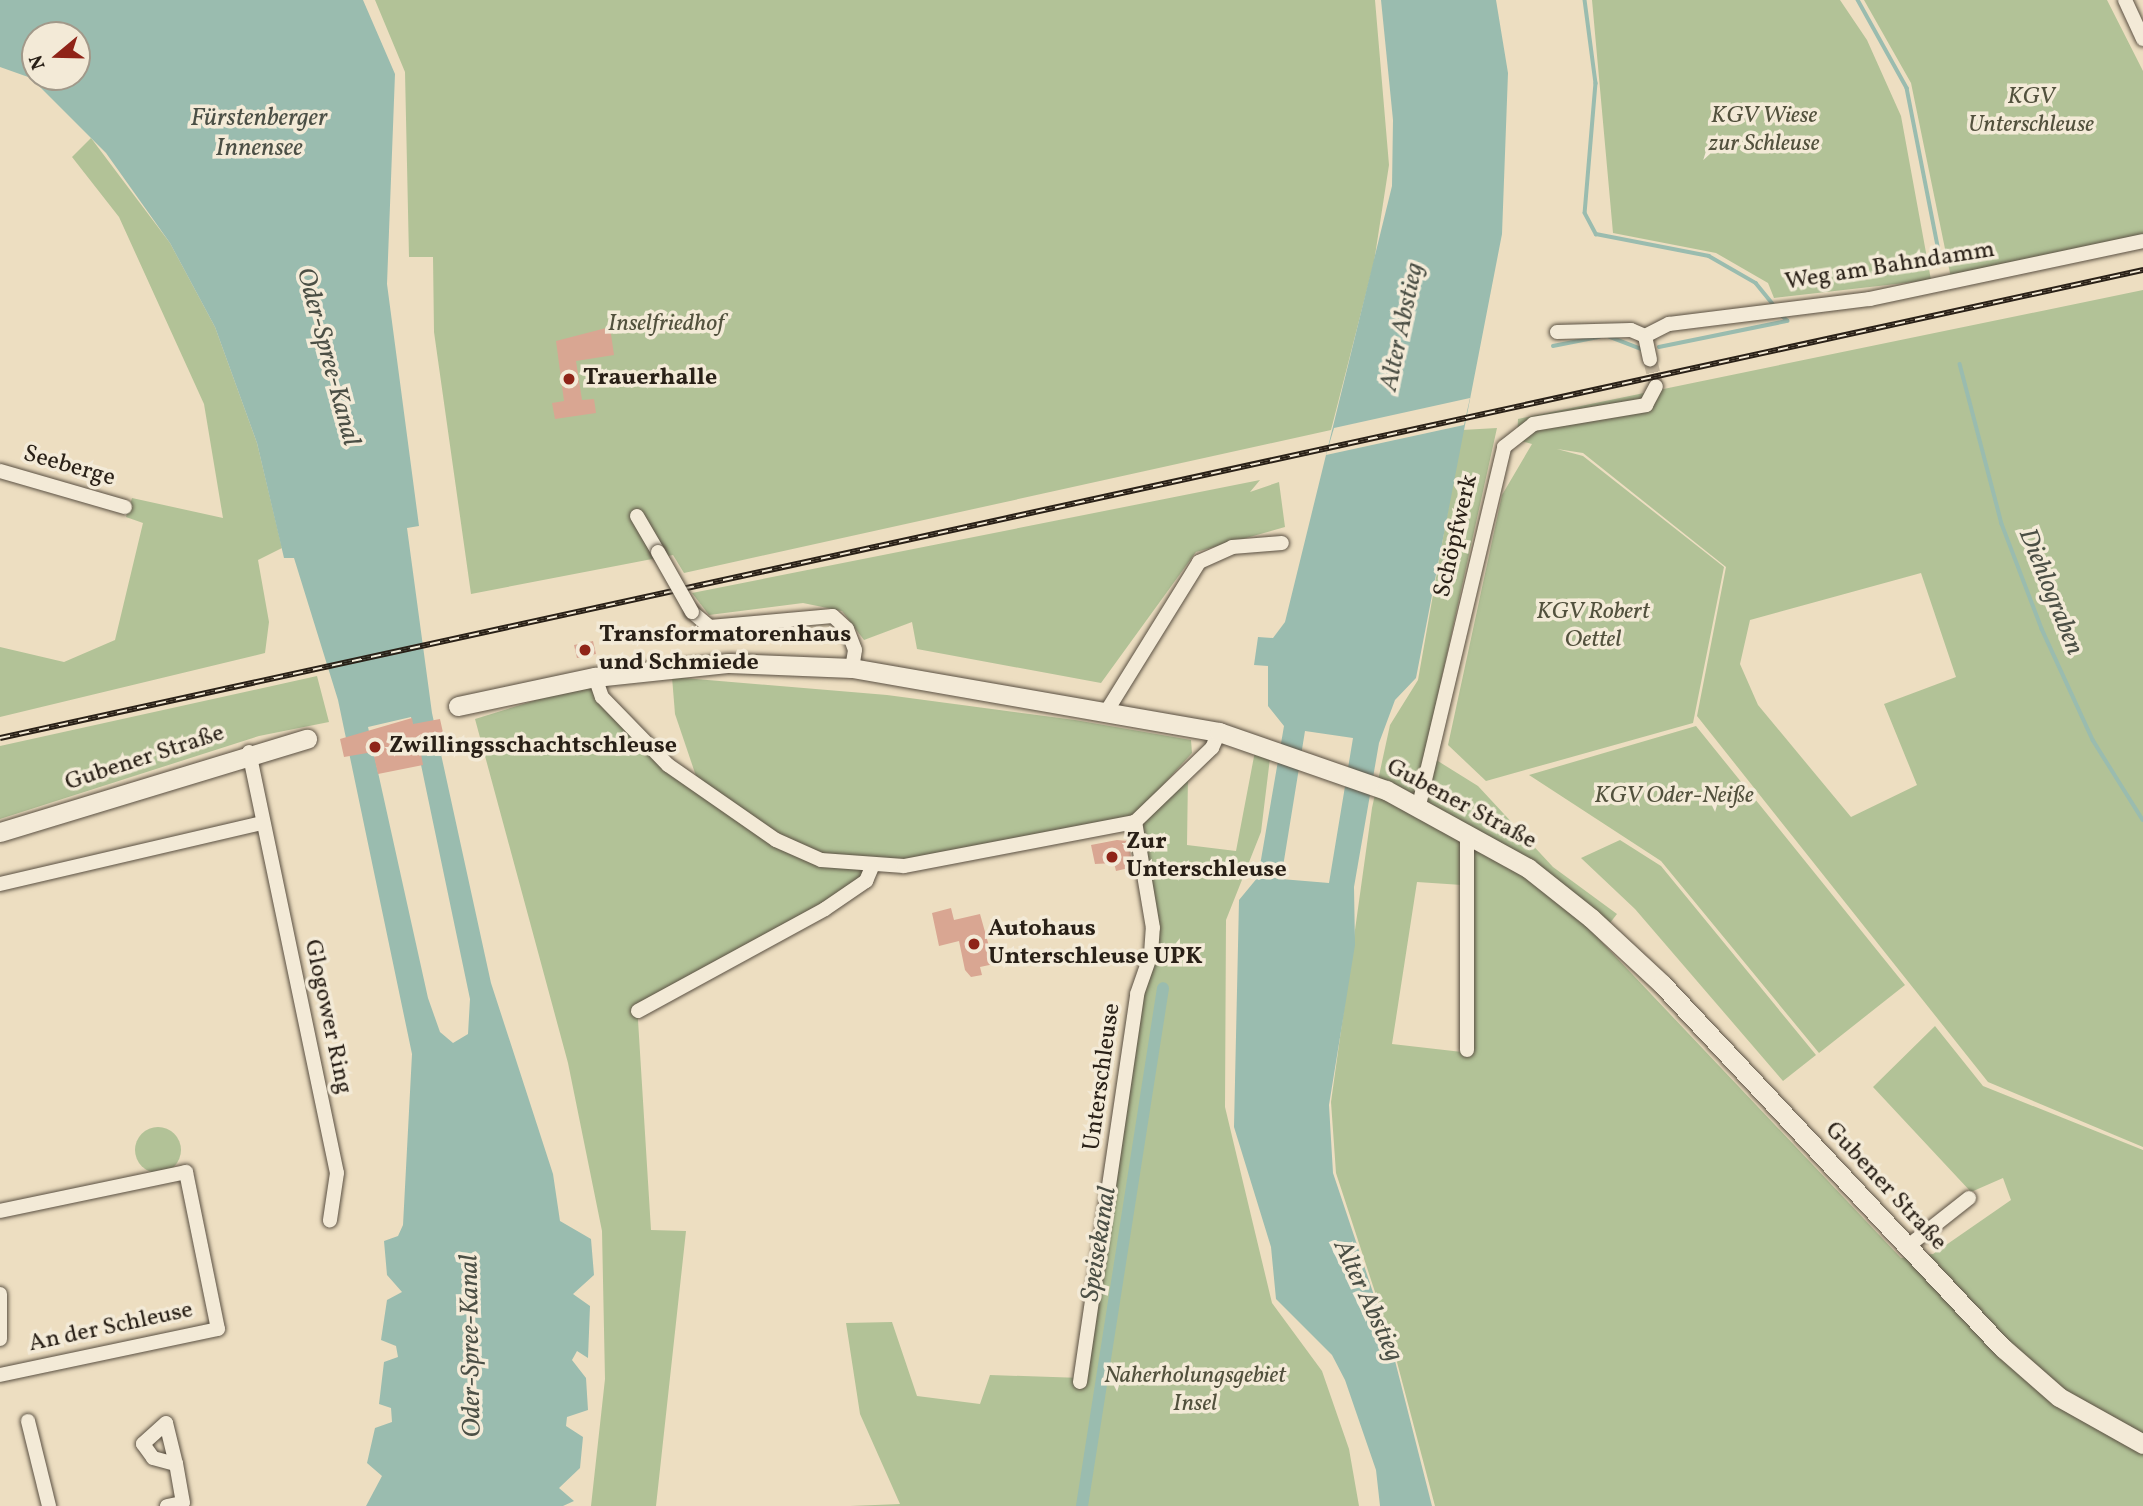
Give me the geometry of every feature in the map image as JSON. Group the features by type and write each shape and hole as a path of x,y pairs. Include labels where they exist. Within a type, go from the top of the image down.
{"main road":[{"name":"Gubener Straße","path":"458,706 595,677 729,663 852,668 1108,709 1219,732 1269,746 1386,790 1419,805 1528,868 1662,984 1907,1247 2059,1397 2143,1444"},
{"name":"Gubener Straße","path":"0,832 249,752 307,739"}],"street":[{"path":"2125,0 2143,39"},
{"name":"Weg am Bahndamm","path":"1645,336 1669,324 1870,299 2143,241"},
{"path":"1557,332 1615,327 1645,336 1650,359"},
{"name":"Schöpfwerk","path":"1419,805 1504,447 1533,424 1646,405 1656,386"},
{"name":"Seeberge","path":"0,471 125,507"},
{"path":"637,516 692,612 710,627 833,616 851,639 852,668"},
{"path":"1108,709 1199,562 1232,547 1282,543"},
{"path":"595,677 619,717 718,803 821,860 872,867 1135,822 1212,748 1219,732"},
{"name":"Glogower Ring","path":"249,752 337,1173 330,1220"},
{"name":"Unterschleuse","path":"1080,1382 1137,994 1151,954 1153,928 1135,822"},
{"path":"0,884 263,823"},
{"path":"1467,835 1467,1051"},
{"path":"638,1012 825,909 866,881 872,867"},
{"name":"An der Schleuse","path":"0,1211 186,1172 218,1329 0,1375"},
{"path":"1907,1247 1969,1198"},
{"name":"An der Schleuse","path":"0,1294 0,1339"},
{"path":"29,1421 49,1506"},
{"path":"167,1506 183,1503 176,1464"}],"green space":[{"name":"Inselfriedhof","path":"375,0 1375,0 1389,165 1374,262 1331,430 684,573 673,555 471,594 434,332 433,257 409,257 405,72"},
{"name":"KGV Wiese zur Schleuse","path":"1592,0 1840,0 1867,40 1901,116 1931,280 1774,298 1768,283 1716,253 1613,233"},
{"name":"KGV Unterschleuse","path":"1864,0 2107,0 2143,71 2143,239 1951,278 1911,83"},
{"path":"91,138 170,243 215,327 257,443 282,548 258,560 269,622 265,653 0,717 0,647 64,662 115,640 143,523 126,517 132,498 223,518 204,404 119,217 72,157"},
{"name":"KGV Robert Oettel","path":"2143,290 2143,1147 1988,1082 1697,716 1726,567 1583,453 1557,449 1583,456 1724,567 1693,723 1486,781 1448,745 1502,495 1532,444 1517,440 1518,419","holes":["1921,573 1956,677 1884,704 1917,785 1851,817 1758,705 1740,664 1750,620"]},
{"path":"1497,428 1425,753 1478,786 1553,867 1617,914 1598,938 1901,1258 1933,1254 2011,1200 2003,1178 1971,1192 1873,1087 1935,1026 1983,1086 2143,1150 2143,1506 1435,1506 1393,1347 1336,1173 1331,1102 1372,808 1390,725 1418,680 1462,430","holes":["1417,882 1462,885 1462,1052 1392,1044"]},
{"path":"1260,480 1250,492 1279,482 1285,527 1196,552 1101,683 917,649 912,622 864,640 842,611 803,603 709,615 692,593"},
{"path":"317,676 329,722 259,736 0,819 0,746"},
{"path":"672,677 887,695 1075,720 1191,740 1192,753 1133,818 916,860 821,857 777,837 697,779 675,714"},
{"path":"591,683 599,698 773,844 869,870 864,880 637,1004 651,1230 686,1231 656,1506 591,1506 605,1379 602,1231 568,1063 475,719"},
{"name":"KGV Oder-Neiße","path":"1696,726 1905,985 1819,1053 1661,861 1529,775"},
{"name":"Naherholungsgebiet Insel","path":"1256,746 1271,750 1261,832 1226,920 1225,1107 1272,1303 1322,1371 1349,1449 1359,1506 850,1506 900,1504 860,1414 846,1323 892,1322 917,1396 980,1404 990,1375 1082,1378 1139,996 1154,956 1137,823 1188,775 1187,845 1236,851"},
{"path":"1620,840 1661,866 1816,1055 1783,1081 1635,909 1581,858"},
{"path":"158,1127 175,1133 181,1150 175,1167 158,1173 141,1167 135,1150 141,1133"}],"water":[{"path":"0,0 363,0 395,74 387,284 419,526 407,528 432,713 491,983 553,1174 560,1221 591,1239 594,1275 573,1294 590,1306 588,1358 577,1351 572,1360 586,1378 588,1410 567,1417 566,1426 583,1437 580,1468 559,1488 574,1501 563,1506 366,1506 382,1476 367,1463 375,1428 392,1422 391,1408 379,1404 384,1362 398,1357 396,1346 381,1340 387,1300 402,1292 387,1275 384,1241 398,1236 403,1225 412,1054 338,700 294,558 284,558 257,443 215,327 170,243 106,153 44,91 91,91 91,21 21,21 21,74 0,67","holes":["411,717 470,999 468,1034 453,1043 440,1032 428,998 368,727"]},
{"name":"Alter Abstieg","path":"1381,0 1496,0 1508,73 1502,234 1416,678 1395,700 1379,743 1354,887 1355,945 1329,1105 1333,1173 1392,1349 1432,1506 1380,1506 1376,1470 1345,1380 1332,1355 1276,1299 1271,1247 1234,1127 1239,900 1258,877 1284,726 1268,706 1268,666 1254,665 1258,637 1273,638 1285,622 1392,186 1393,120","holes":["1305,731 1353,738 1329,883 1281,879"]}],"pier":[{"path":"1470,398 1464,425 1326,455 1334,428"}],"building":[{"name":"Trauerhalle","path":"610,327 614,355 576,361 582,400 594,399 596,413 555,419 552,403 564,401 556,341"},
{"name":"Transformatorenhaus und Schmiede","path":"593,641 596,654 577,658 574,645"},
{"name":"Zwillingsschachtschleuse","path":"412,718 413,724 440,719 444,737 419,742 423,765 378,774 373,752 344,757 340,739"},
{"name":"Zur Unterschleuse","path":"1117,840 1128,841 1133,867 1116,871 1114,863 1095,864 1091,845"},
{"name":"Autohaus Unterschleuse UPK","path":"951,908 954,920 980,914 994,964 980,967 982,975 971,977 965,970 959,941 939,946 932,913"}],"waterway":[{"path":"1585,0 1596,83 1585,213 1596,234 1709,256 1756,283 1773,304"},
{"name":"Diehlograben","path":"1858,0 1907,88 1941,262"},
{"path":"1659,347 1787,321 1782,316"},
{"path":"1553,346 1599,337"},
{"path":"1610,337 1641,349"},
{"name":"Diehlograben","path":"1960,364 2002,524 2042,629 2093,740 2143,820"},
{"name":"Speisekanal","path":"1082,1506 1163,988"}],"tunnel":[{"path":"1650,359 1656,386"}],"railway":[{"path":"0,738 2143,270"}],"place":[{"name":"Trauerhalle","path":"569,379"},
{"name":"Transformatorenhaus und Schmiede","path":"585,650"},
{"name":"Zwillingsschachtschleuse","path":"375,747"},
{"name":"Zur Unterschleuse","path":"1112,857"},
{"name":"Autohaus Unterschleuse UPK","path":"974,944"}],"water label":[{"name":"Fürstenberger Innensee","path":"259,134"},
{"name":"Oder-Spree-Kanal","path":"327,357"},
{"name":"Oder-Spree-Kanal","path":"472,1346"}]}
